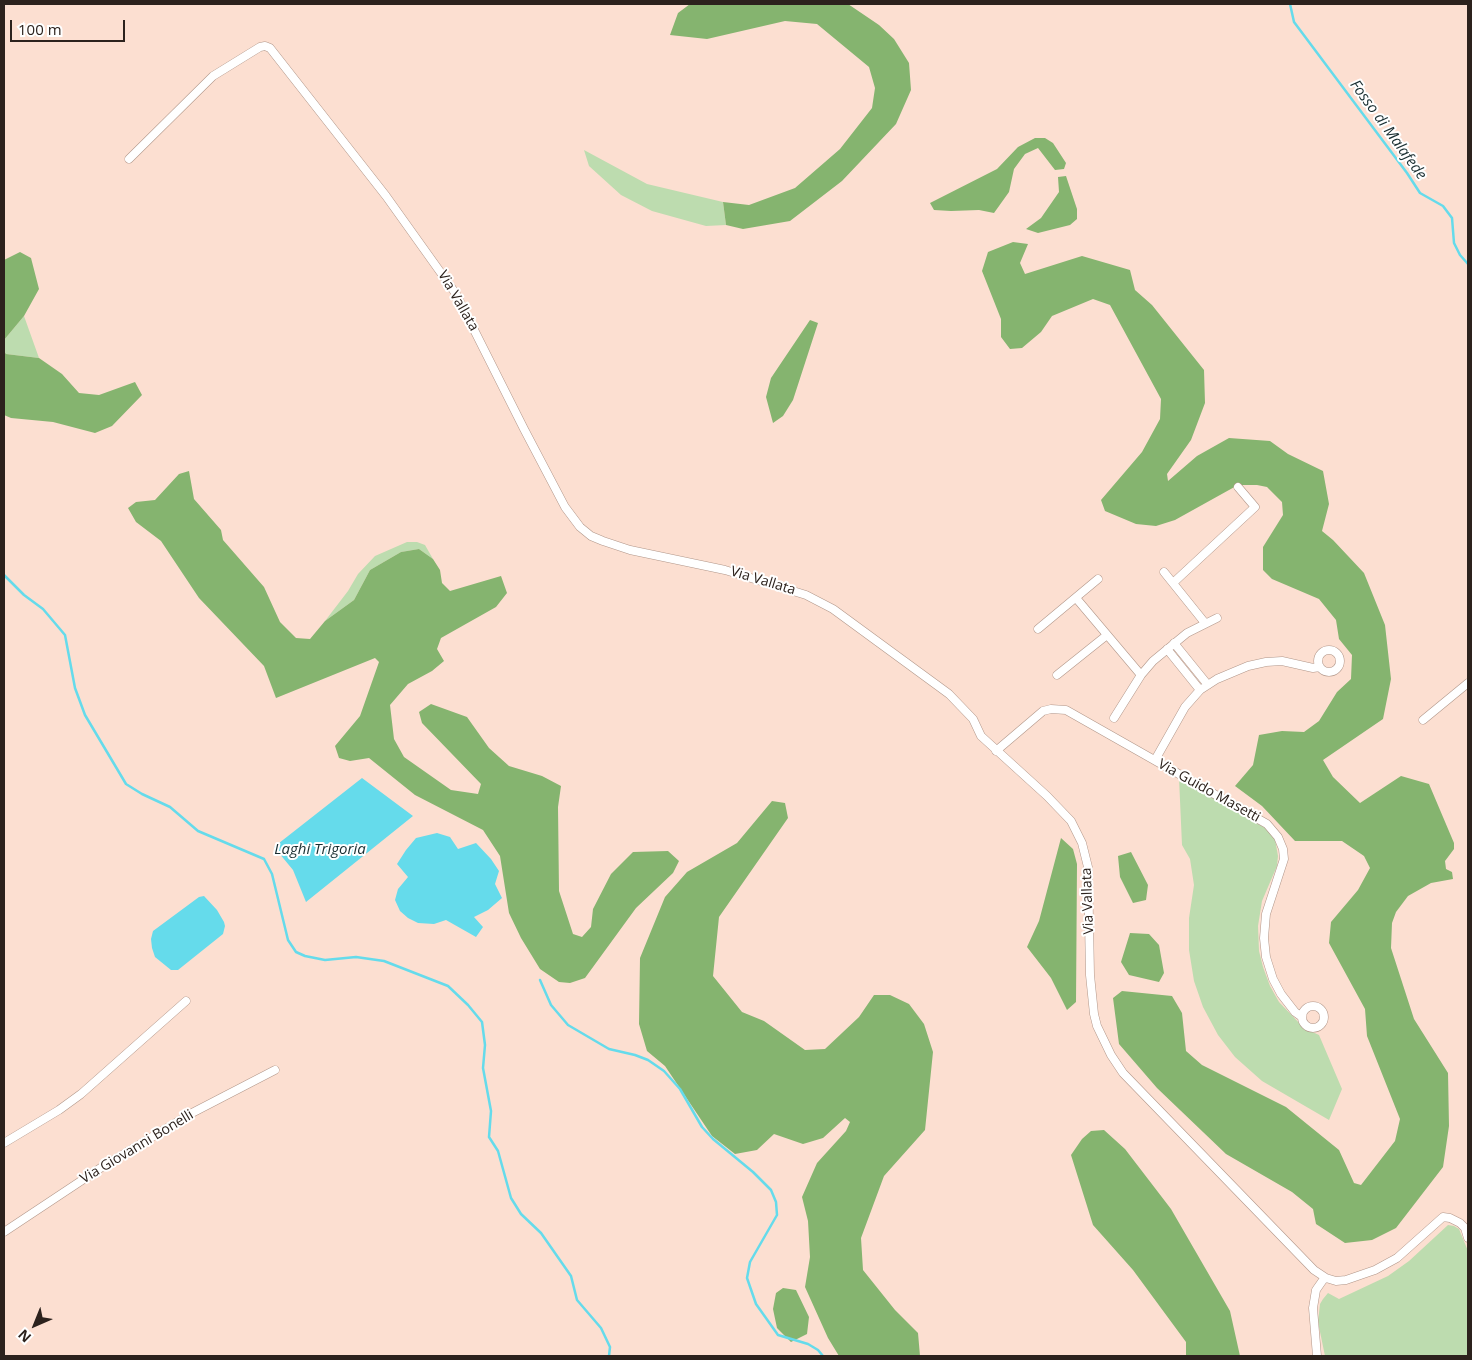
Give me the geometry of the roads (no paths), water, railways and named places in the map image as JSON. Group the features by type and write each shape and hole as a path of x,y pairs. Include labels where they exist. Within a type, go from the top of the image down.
{"street":[{"name":"Via Vallata","path":"130,159 214,76 258,48 269,47 386,196 452,287 565,507 580,527 591,536 630,550 731,572 799,592 827,605 922,672 949,694 969,714 981,736 1047,796 1071,821 1082,843 1088,867 1090,975 1094,1014 1097,1026 1111,1055 1123,1073 1314,1270 1326,1278"},
{"path":"1173,583 1255,508 1238,487"},
{"path":"1164,572 1205,623"},
{"path":"1038,629 1098,579"},
{"path":"1076,598 1141,675"},
{"path":"1114,718 1141,675 1153,661 1187,633 1218,618"},
{"path":"1057,675 1107,635"},
{"path":"1174,643 1208,685"},
{"path":"1167,649 1200,690"},
{"path":"1155,760 1185,707 1200,690 1208,685 1236,670 1266,662 1282,661 1313,668 1320,667"},
{"path":"1423,720 1468,683"},
{"name":"Via Guido Masetti","path":"996,751 1043,711 1059,708 1077,716 1262,820 1272,828 1283,849 1284,864 1266,914 1265,948 1270,972 1277,987 1290,1007 1302,1017"},
{"path":"4,1143 59,1110 81,1094 186,1001"},
{"name":"Via Giovanni Bonelli","path":"4,1232 102,1167 184,1118 275,1070"},
{"path":"1317,1356 1313,1301 1318,1287 1326,1278 1336,1281 1346,1280 1375,1270 1397,1258 1443,1217 1460,1223 1465,1228 1468,1238"}],"water":[{"name":"Laghi Trigoria","path":"362,778 413,816 306,902 293,870 274,847"},
{"path":"437,833 450,837 458,849 476,843 499,871 495,884 502,898 488,910 474,917 483,927 476,937 446,920 434,924 418,923 400,911 395,900 398,889 408,877 397,864 416,838"},
{"path":"204,896 217,910 224,922 223,934 178,970 171,970 155,957 151,939 153,931 199,897"}],"waterway":[{"name":"Fosso di Malafede","path":"1290,4 1294,22 1420,193 1443,206 1452,218 1454,243 1460,255 1468,264"},
{"path":"4,575 24,595 43,609 65,635 75,688 85,715 126,784 170,807 198,831 264,859 272,874 288,940 296,952 325,960 356,957 384,961 448,986 482,1022 485,1045 483,1068 491,1111 489,1137 498,1151 511,1198 521,1214 541,1233 571,1276 577,1300 601,1328 610,1347 609,1356"},
{"path":"540,980 551,1005 568,1025 609,1049 648,1060 664,1071 680,1089 702,1127 771,1190 776,1202 777,1215 750,1262 747,1278 756,1304 778,1335 808,1344 818,1350 823,1356"}]}
